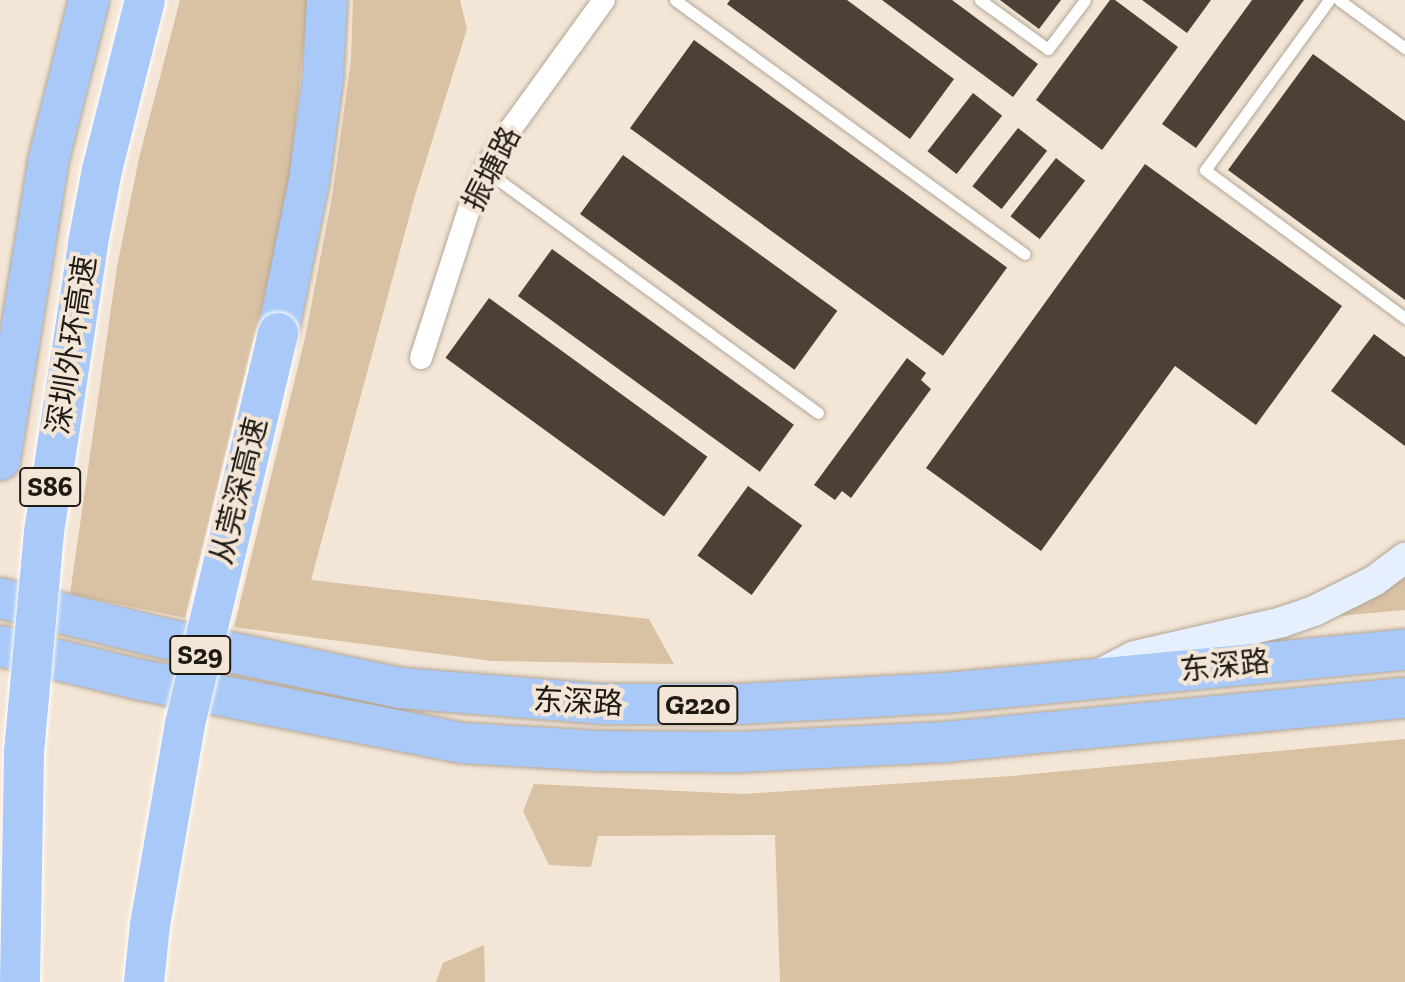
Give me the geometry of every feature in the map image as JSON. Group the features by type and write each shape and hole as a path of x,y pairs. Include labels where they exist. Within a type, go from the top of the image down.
{"highway":[{"name":"深圳外环高速","path":"0,460 48,162 89,0"},
{"name":"深圳外环高速","path":"20,982 24,752 46,518 96,199 145,0"},
{"name":"从莞深高速","path":"144,982 161,853 185,724 278,333 309,181 323,77 327,0"},
{"name":"东深路","path":"0,598 132,631 400,688 604,704 740,704 946,693 1405,650"},
{"name":"东深路","path":"0,646 136,679 463,743 601,751 738,752 945,742 1405,698"}],"street":[{"name":"振塘路","path":"421,358 470,206 485,170 507,134 604,0"},
{"path":"1086,680 1134,656 1256,629 1314,611 1374,581 1405,558"}],"lane":[{"path":"675,0 1025,254"},
{"path":"980,0 1048,49 1085,0"},
{"path":"1329,0 1205,170 1405,318"},
{"path":"1339,0 1405,48"},
{"path":"485,170 818,413"}],"shaded area":[{"path":"180,0 308,0 290,177 275,253 185,618 70,594 117,267 139,158"},
{"path":"353,0 460,0 467,29 414,199 311,580 649,619 674,664 492,661 234,627 305,338 332,197 351,60"},
{"path":"1405,573 1405,610 1338,616"},
{"path":"1405,739 1405,982 780,982 775,835 598,836 591,867 549,865 523,811 534,784 743,794 1012,776"},
{"path":"484,945 485,982 436,982 443,963"}],"building":[{"path":"730,0 847,0 954,79 910,139 727,4"},
{"path":"882,0 952,0 1038,64 1013,97"},
{"path":"1000,0 1061,0 1039,29"},
{"path":"1110,0 1115,0 1178,47 1102,150 1036,100"},
{"path":"1142,0 1211,0 1187,33"},
{"path":"1252,0 1304,0 1196,148 1162,124"},
{"path":"694,40 1007,267 943,356 630,128"},
{"path":"1313,54 1405,121 1405,300 1228,170"},
{"path":"973,93 1002,116 957,174 927,151"},
{"path":"1018,128 1047,151 1002,209 972,186"},
{"path":"623,155 837,311 794,370 580,214"},
{"path":"1056,158 1085,181 1040,239 1010,216"},
{"path":"1145,164 1342,306 1256,425 1175,366 1041,551 926,468"},
{"path":"552,249 794,425 760,472 518,296"},
{"path":"489,298 707,457 664,517 446,358"},
{"path":"1374,334 1405,357 1405,446 1331,391"},
{"path":"907,358 926,373 921,380 931,389 851,498 842,491 835,500 814,485"},
{"path":"748,486 802,525 752,595 697,556"}]}
